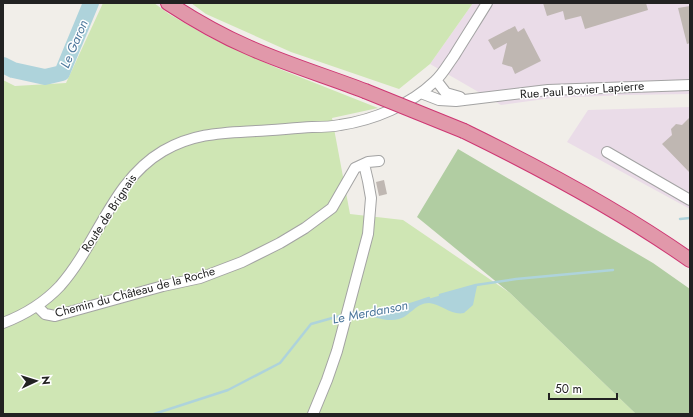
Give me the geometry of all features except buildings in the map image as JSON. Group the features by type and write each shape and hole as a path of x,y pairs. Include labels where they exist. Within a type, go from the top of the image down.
{"highway":[{"path":"168,3 204,25 248,47 365,91 464,131 533,165 582,192 626,218 690,260"}],"street":[{"name":"Route de Brignais","path":"3,324 19,317 37,306 56,290 71,272 118,195 132,175 146,162 182,141 200,136 220,133 339,126 375,117 400,105 421,92 436,80 454,56 487,3"},
{"name":"Rue Paul Bovier Lapierre","path":"436,80 446,93 473,100"},
{"name":"Rue Paul Bovier Lapierre","path":"421,92 438,100 456,101 548,90 690,85"},
{"path":"607,152 690,200"},
{"path":"313,414 337,351 368,234 371,198 364,164 368,162 379,162"},
{"name":"Chemin du Château de la Roche","path":"37,306 45,314 55,316 163,286 200,278 242,262 299,232 332,208 355,168 364,164"}],"shaded area":[{"path":"473,3 690,3 690,94 552,98 501,105 430,64"},
{"path":"690,107 690,209 567,142 588,110"}],"green space":[{"path":"103,3 154,3 169,14 209,37 277,68 378,108 332,118 350,214 403,220 510,293 636,414 3,414 3,80 15,86 66,83"},
{"path":"191,3 473,3 430,64 399,89 291,52 206,14"},
{"path":"458,149 653,263 690,289 690,414 636,414 510,293 417,217"}],"water":[{"path":"476,285 473,305 464,313 455,313 438,305 429,303 420,305 403,317 394,320 359,316 356,314 356,312 379,312 404,306"}],"waterway":[{"name":"Le Garon","path":"3,65 13,70 45,77 62,73 91,3"},
{"name":"Le Merdanson","path":"680,219 690,218"},
{"name":"Le Merdanson","path":"440,295 476,285 516,279 613,270"},
{"name":"Le Merdanson","path":"350,313 377,312 405,306 429,298"},
{"name":"Le Merdanson","path":"154,414 228,390 280,363 311,324 343,315"}]}
